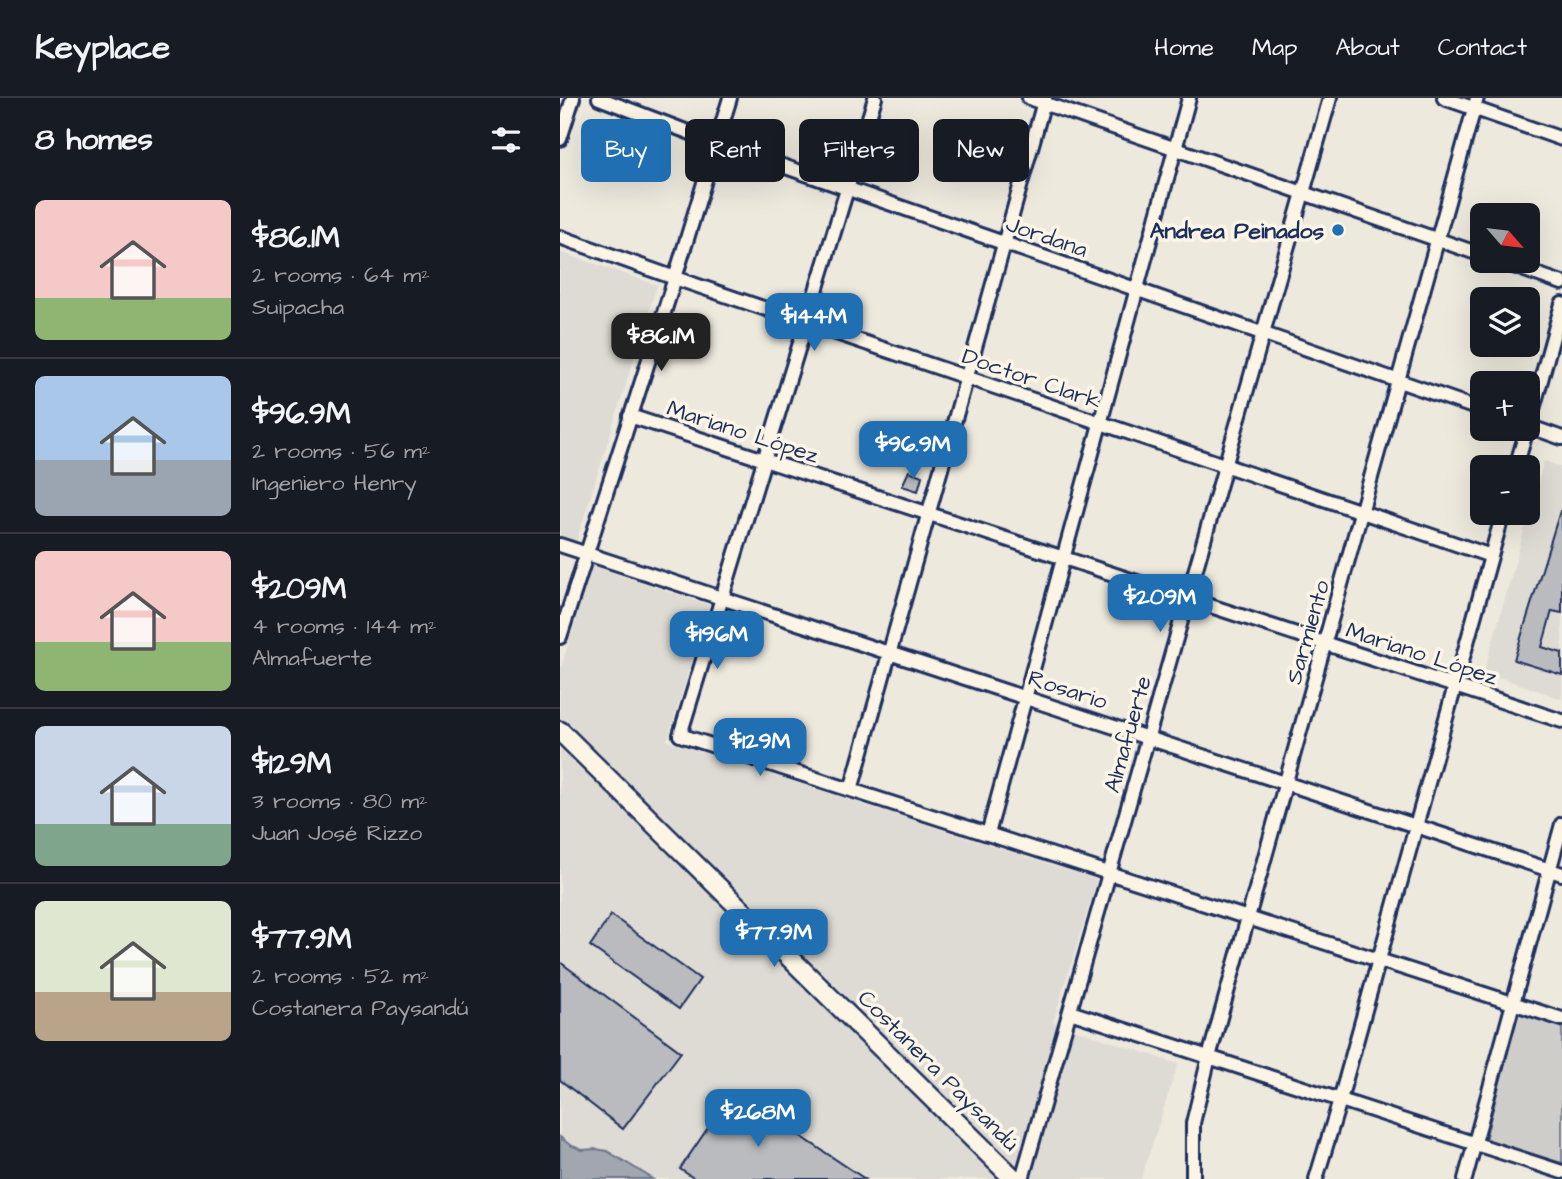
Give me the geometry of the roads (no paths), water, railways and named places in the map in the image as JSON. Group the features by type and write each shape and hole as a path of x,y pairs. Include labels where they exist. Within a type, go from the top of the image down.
{"main road":[{"name":"Costanera Paysandú","path":"560,732 1014,1179"}],"street":[{"path":"560,139 573,98"},
{"name":"Jordana","path":"599,98 685,131"},
{"path":"724,119 730,98"},
{"path":"875,98 680,734 1562,1019"},
{"path":"1030,98 1044,100 1175,149 1470,251"},
{"path":"988,834 1189,98"},
{"name":"Almafuerte","path":"1022,1179 1329,98"},
{"path":"1444,98 1476,103 1562,139"},
{"path":"851,790 1044,100"},
{"name":"Sarmiento","path":"1193,1179 1193,1123 1209,1057 1476,103"},
{"name":"Jordana","path":"785,167 1470,406"},
{"path":"560,637 705,182"},
{"name":"Doctor Clark","path":"560,237 1491,556"},
{"path":"1533,273 1562,283"},
{"path":"1540,384 1562,304"},
{"name":"Mariano López","path":"630,416 1562,721"},
{"path":"1540,431 1562,438"},
{"path":"1316,1179 1500,525"},
{"name":"Rosario","path":"560,545 1556,872"},
{"path":"1465,1179 1513,1004 1556,872 1562,824"},
{"path":"1070,1012 1562,1172"}],"place":[{"name":"Andrea Peinados","path":"1338,230"}]}
